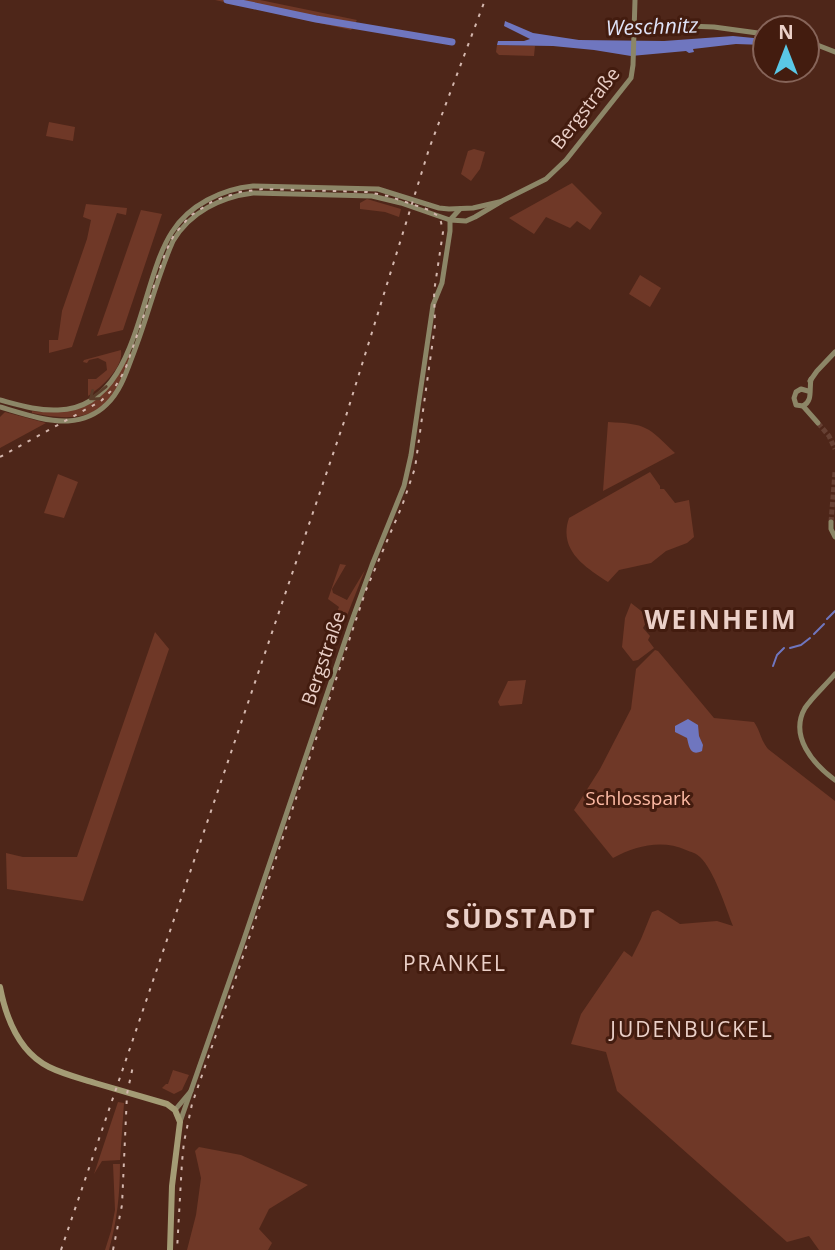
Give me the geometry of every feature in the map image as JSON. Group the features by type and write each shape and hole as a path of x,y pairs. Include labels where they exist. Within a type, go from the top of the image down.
{"main road":[{"name":"Bergstraße","path":"0,400 31,408 59,410 84,403 102,391 118,372 128,351 166,241 183,218 205,202 232,190 259,186 378,189 437,207 460,209 484,208 546,179 562,164 631,79 635,0"},
{"path":"635,24 676,24 751,32"},
{"path":"635,24 647,29"},
{"path":"634,40 640,31 647,29 688,26"},
{"path":"0,407 38,417 69,421 88,417 108,403 116,394 127,372 173,241 186,223 206,208 239,195 260,193 372,196 454,220 475,217 484,208"},
{"path":"437,207 454,220"},
{"path":"454,220 460,209"},
{"name":"Bergstraße","path":"180,1122 351,623 406,479 432,305 442,284 454,220"},
{"path":"806,390 811,379 835,352"},
{"path":"805,405 796,405 794,398 797,391 806,390"},
{"path":"805,405 810,397 806,390"},
{"path":"805,405 818,423"},
{"path":"831,522 835,537"},
{"path":"835,674 808,704 800,727 807,750 835,780"},
{"path":"0,987 13,1029 36,1058 68,1075 167,1104 175,1110 180,1122 173,1177 170,1250"},
{"path":"167,1104 186,1100"},
{"path":"175,1110 186,1100"}],"green space":[{"path":"215,0 260,0 357,20 351,30"},
{"path":"497,45 535,46 534,56 499,55 496,52"},
{"path":"49,122 75,127 73,141 46,136"},
{"path":"474,149 485,152 480,169 471,181 461,174 468,151"},
{"path":"572,183 602,213 590,230 577,221 570,228 546,217 534,234 509,218"},
{"path":"367,199 401,209 399,217 360,209 360,203"},
{"path":"86,204 127,208 126,215 117,213 72,347 49,353 49,340 58,340 62,311 87,239 91,220 83,217"},
{"path":"141,210 162,214 123,330 97,336"},
{"path":"640,275 661,288 650,307 629,294"},
{"path":"121,350 116,370 88,396 88,379 96,379 107,370 106,362 98,358 87,363 83,362 84,360"},
{"path":"133,352 115,392 98,409 88,414 66,417 32,413 64,411 91,401 113,381 129,353"},
{"path":"5,412 46,423 0,448 0,417"},
{"path":"608,422 646,428 675,453 603,491"},
{"path":"650,472 660,489 664,489 675,503 689,500 694,537 687,543 666,551 651,563 619,570 608,582 583,564 570,548 567,539 569,518"},
{"path":"58,474 78,482 64,518 44,513"},
{"path":"340,564 346,565 332,589 333,593 347,600 365,570 344,623 335,617 339,607 328,599"},
{"path":"631,603 649,617 643,628 650,636 648,640 654,648 633,661 622,647 625,618"},
{"path":"155,632 169,649 83,901 7,889 6,853 23,857 77,857"},
{"name":"Schlosspark","path":"655,650 714,718 754,722 768,749 835,801 835,1250 819,1250 809,1236 787,1242 617,1091 606,1052 571,1044 581,1014 624,951 632,957 652,912 658,910 680,924 717,921 733,926 715,880 698,856 677,847 649,845 613,858 574,810 600,769 631,709 636,669"},
{"path":"526,680 522,704 500,706 498,702 508,681"},
{"path":"173,1070 189,1075 182,1090 174,1094 162,1088 168,1084"},
{"path":"118,1102 124,1103 120,1160 102,1161 94,1174"},
{"path":"199,1147 241,1155 308,1185 269,1209 259,1229 272,1243 268,1250 187,1250 196,1215 201,1178 195,1151"},
{"path":"113,1164 120,1164 119,1197 112,1239 109,1250 105,1250 115,1210"}],"water":[{"path":"505,21 533,33 579,40 664,41 733,36 751,38 751,45 693,49 694,52 689,53 686,51 631,56 553,46 497,45 498,41 530,39 504,26"},
{"path":"688,719 698,725 702,751 693,752 687,738 675,732 675,726"}],"waterway":[{"path":"227,0 316,19 452,42"},
{"path":"827,619 835,611"},
{"path":"814,634 824,624"},
{"path":"790,648 801,645 810,638"},
{"path":"773,666 777,655 784,648"}],"tunnel":[{"path":"818,423 835,449"},
{"path":"831,522 835,472"}],"railway":[{"path":"61,1250 346,416 429,149 485,0"},
{"path":"0,457 101,401 115,387 125,370 174,235 190,216 213,201 240,192 263,189 367,192 388,196 429,210 438,216 443,232 434,292 435,325 415,468 366,590 192,1104 184,1142 177,1250"},
{"path":"113,1250 122,1205 127,1094 133,1066"}],"district":[{"name":"WEINHEIM","path":"721,619"},
{"name":"SÜDSTADT","path":"521,918"},
{"name":"PRANKEL","path":"455,963"},
{"name":"JUDENBUCKEL","path":"692,1029"}],"water label":[{"name":"Weschnitz","path":"652,26"}]}
